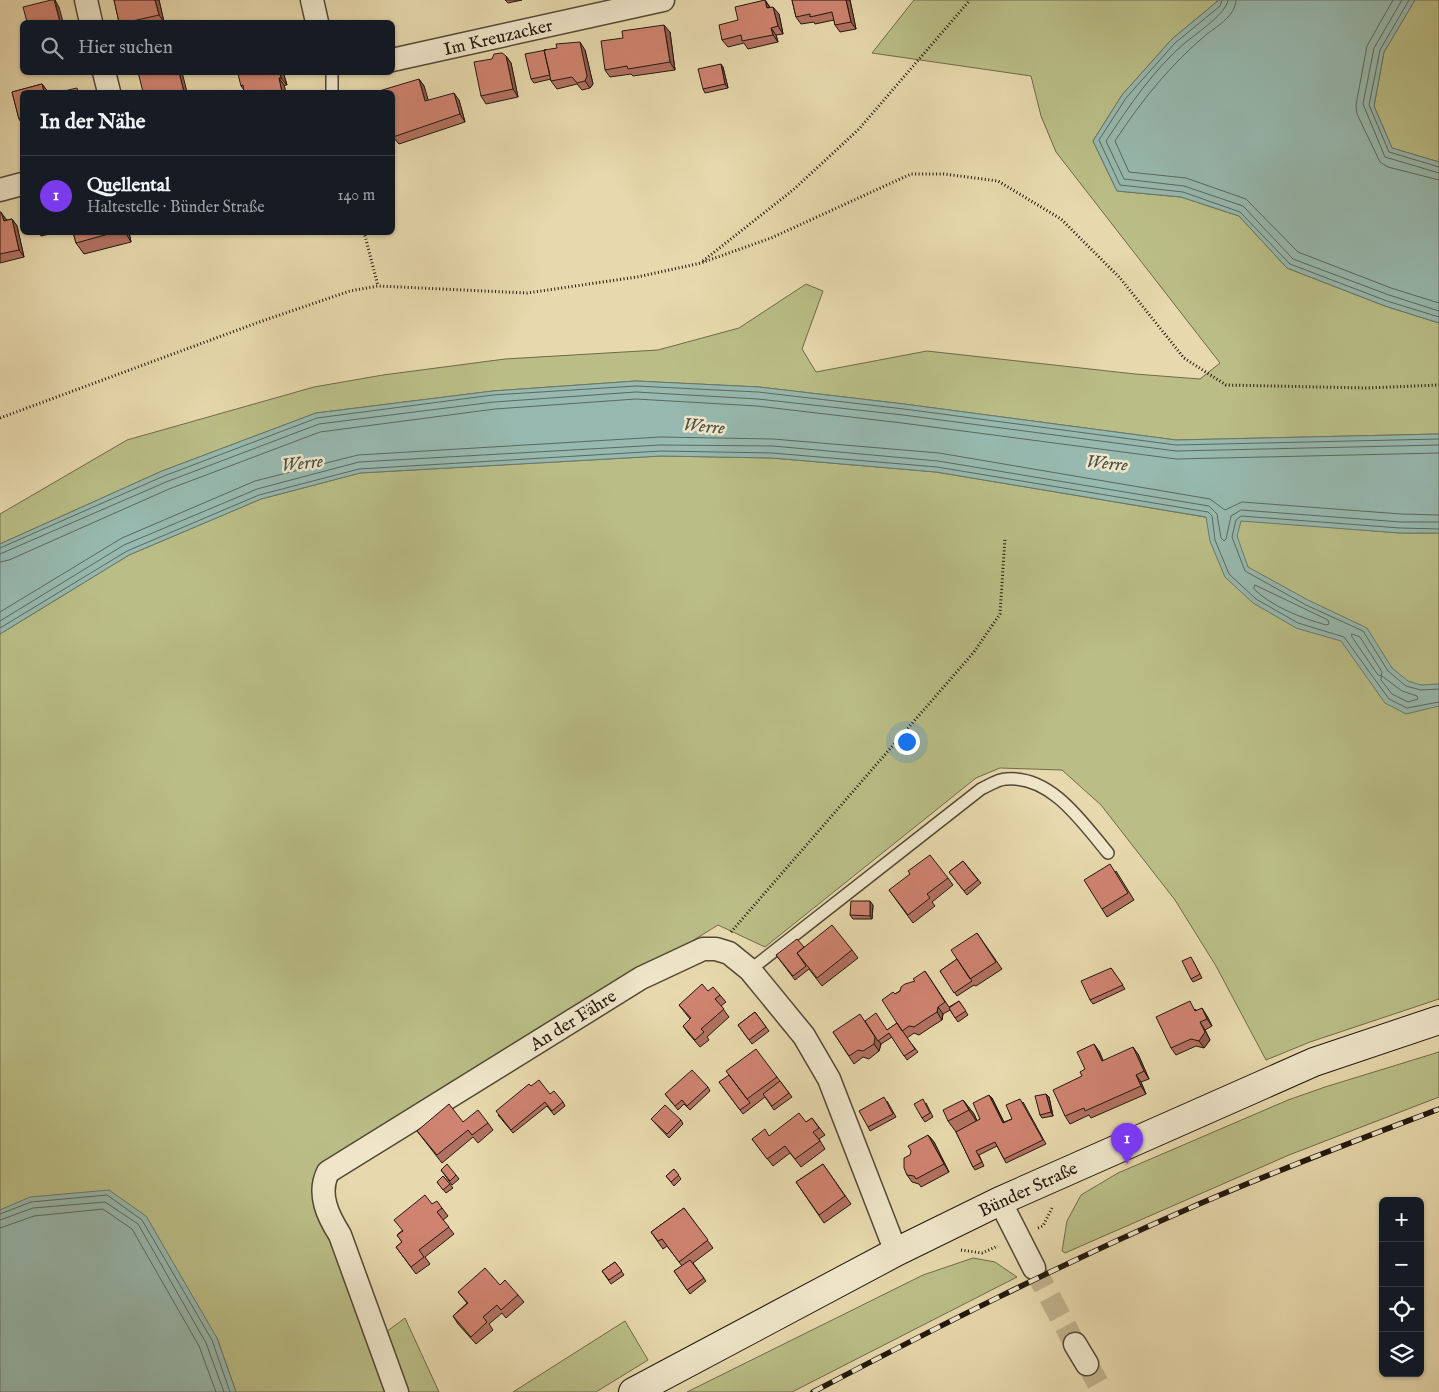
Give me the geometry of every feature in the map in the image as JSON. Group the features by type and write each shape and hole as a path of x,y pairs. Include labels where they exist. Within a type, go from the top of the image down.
{"main road":[{"name":"Bünder Straße","path":"633,1392 896,1252 1000,1202 1314,1062 1439,1020"}],"street":[{"path":"86,0 91,20"},
{"path":"312,0 317,20"},
{"name":"Im Kreuzacker","path":"395,59 663,0"},
{"path":"105,75 108,90"},
{"path":"0,190 20,185"},
{"name":"An der Fähre","path":"397,1392 340,1235 329,1217 323,1198 324,1180 328,1172 641,978 703,949 716,949"},
{"path":"716,949 729,952 750,970 804,1036 829,1079 896,1252"},
{"path":"1000,1202 1034,1268"},
{"path":"1075,1344 1087,1364"}],"lane":[{"path":"332,75 332,90"},
{"path":"750,970 981,789 1003,778 1032,782 1048,791 1072,809 1108,853"}],"path":[{"path":"701,263 793,190 859,129 970,0"},
{"path":"0,418 262,321 350,291 378,286 526,293 637,277 701,263 771,238 911,174 944,174 998,181 1061,219 1120,278 1184,358 1226,385 1366,388 1439,385"},
{"path":"365,235 378,286"},
{"path":"716,949 974,652 1000,614 1005,538"}],"green space":[{"path":"914,0 1219,0 1172,39 1122,95 1093,141 1117,191 1181,197 1239,216 1287,268 1385,306 1439,323 1439,434 1176,440 759,387 636,381 493,391 316,413 162,471 0,544 0,514 127,440 314,387 383,375 505,359 658,350 739,328 806,284 823,291 802,349 816,372 927,351 1135,374 1200,379 1220,363 1056,152 1041,116 1031,76 872,53"},
{"path":"1415,0 1439,0 1439,162 1392,148 1374,106 1384,52"},
{"path":"661,456 772,458 936,472 1205,517 1400,533 1439,533 1439,999 1310,1042 1266,1060 1216,966 1175,900 1101,805 1062,770 1000,768 976,778 765,947 718,925 322,1170 371,1343 405,1318 439,1392 236,1392 217,1338 0,1210 0,634 129,555 261,499 360,473"},
{"path":"1439,1052 1439,1097 1289,1155 1065,1253 1062,1251 1067,1221 1081,1195 1118,1173 1288,1100"},
{"path":"973,1258 995,1262 1017,1277 792,1392 687,1392 923,1275"},
{"path":"625,1321 648,1360 596,1392 513,1392"}],"water":[{"path":"1219,0 1415,0 1384,52 1374,106 1392,148 1439,162 1439,323 1385,306 1287,268 1239,216 1181,197 1117,191 1093,141 1122,95 1172,39"},
{"name":"Werre","path":"636,381 759,387 1176,440 1439,434 1439,533 1400,533 1241,521 1237,536 1248,567 1308,600 1367,628 1392,668 1408,681 1421,685 1439,684 1439,706 1406,714 1385,703 1341,641 1296,628 1253,603 1225,577 1210,541 1206,517 936,472 772,458 661,456 360,473 261,499 129,555 0,634 0,544 162,471 316,413 493,391"},
{"path":"109,1190 146,1216 217,1338 236,1392 0,1392 0,1210 30,1197"}],"building":[{"path":"54,0 59,20 26,20 23,7"},
{"path":"114,0 155,0 159,15 137,20 119,20"},
{"path":"765,0 767,8 773,7 778,26 771,28 773,35 742,41 741,35 722,40 719,25 738,20 735,7"},
{"path":"792,0 846,0 851,22 835,25 832,12 810,17 810,14 796,17"},
{"path":"664,25 670,62 628,69 627,66 605,70 601,41 623,38 622,31"},
{"path":"580,42 587,76 585,81 577,83 572,77 551,81 544,50 557,48 556,44"},
{"path":"544,50 550,75 531,79 525,54"},
{"path":"502,53 506,56 513,89 481,96 474,62 492,59 494,54"},
{"path":"721,64 725,84 703,89 698,69"},
{"path":"139,75 180,75 184,90 142,90"},
{"path":"238,75 280,75 281,78 279,78 282,90 244,90 243,85 241,86"},
{"path":"419,79 425,101 454,93 460,114 395,136 395,90 382,90"},
{"path":"42,84 44,90 20,90 19,119 12,92"},
{"path":"0,212 4,221 12,219 19,250 0,254"},
{"path":"74,235 105,235 76,243"},
{"path":"930,855 948,878 927,894 930,898 908,915 889,890 910,874 908,871"},
{"path":"963,861 978,880 964,891 949,872"},
{"path":"1110,864 1128,893 1102,909 1084,880"},
{"path":"851,901 870,901 870,916 850,915"},
{"path":"832,925 852,950 817,978 797,953"},
{"path":"977,933 996,962 970,979 951,950"},
{"path":"797,939 804,947 797,953 806,966 793,976 776,955"},
{"path":"1191,957 1200,974 1191,979 1182,961"},
{"path":"957,959 972,981 954,993 940,971"},
{"path":"1111,968 1123,985 1090,1000 1081,981"},
{"path":"925,971 945,1002 938,1007 937,1012 914,1027 909,1026 902,1031 882,1000 893,992 895,994 900,991 901,987 905,984 915,981 913,979"},
{"path":"702,984 708,991 713,987 720,995 715,999 724,1009 701,1029 704,1032 695,1040 683,1026 691,1018 679,1005"},
{"path":"959,1001 966,1011 955,1018 949,1008"},
{"path":"1190,1001 1195,1011 1202,1008 1207,1019 1200,1022 1205,1032 1199,1041 1191,1039 1171,1048 1156,1017"},
{"path":"755,1012 766,1027 749,1040 738,1025"},
{"path":"876,1013 887,1030 897,1023 915,1049 904,1056 889,1033 878,1041 865,1021"},
{"path":"860,1014 875,1037 874,1044 863,1051 858,1050 849,1056 833,1032"},
{"path":"1094,1044 1102,1061 1133,1047 1144,1071 1136,1075 1141,1086 1085,1111 1084,1108 1065,1116 1053,1090 1082,1076 1080,1072 1085,1069 1077,1052"},
{"path":"756,1049 777,1077 747,1099 726,1071"},
{"path":"692,1070 708,1087 687,1106 682,1100 675,1106 665,1094"},
{"path":"729,1075 750,1103 740,1110 719,1082"},
{"path":"539,1080 550,1094 554,1091 563,1102 552,1111 545,1102 511,1130 496,1111 529,1084 531,1086"},
{"path":"780,1081 789,1093 772,1106 763,1094"},
{"path":"1046,1094 1051,1112 1040,1115 1035,1096"},
{"path":"989,1095 1003,1123 1012,1119 1006,1105 1020,1099 1043,1140 1004,1159 995,1142 976,1151 982,1162 973,1167 956,1132 980,1119 973,1103"},
{"path":"884,1097 893,1114 868,1127 859,1111"},
{"path":"923,1099 930,1113 922,1118 914,1104"},
{"path":"963,1100 969,1110 948,1121 943,1110"},
{"path":"449,1104 463,1122 478,1110 488,1123 472,1135 468,1130 437,1155 417,1131"},
{"path":"665,1105 681,1120 667,1134 651,1119"},
{"path":"799,1113 806,1122 812,1118 819,1128 813,1132 820,1141 795,1159 785,1146 767,1159 752,1139 765,1129 769,1136"},
{"path":"928,1135 944,1164 916,1179 914,1176 907,1175 904,1168 904,1158 910,1155 911,1151 908,1146"},
{"path":"447,1164 456,1175 450,1181 441,1170"},
{"path":"823,1164 845,1196 819,1215 796,1182"},
{"path":"674,1169 679,1175 671,1182 666,1176"},
{"path":"443,1176 450,1184 443,1190 437,1182"},
{"path":"425,1195 432,1204 437,1201 442,1208 437,1212 449,1227 419,1250 424,1257 411,1267 396,1247 402,1242 397,1235 403,1231 394,1220"},
{"path":"684,1208 708,1240 679,1262 662,1239 658,1241 651,1232"},
{"path":"690,1260 704,1278 687,1290 674,1271"},
{"path":"615,1262 622,1271 609,1280 602,1271"},
{"path":"485,1268 500,1285 505,1280 518,1295 501,1310 497,1305 483,1317 487,1322 471,1337 453,1316 468,1303 458,1292"}],"tunnel":[{"path":"1034,1268 1075,1344"},
{"path":"1087,1364 1103,1392"}],"railway":[{"path":"813,1392 1000,1297 1142,1229 1283,1169 1439,1109"}],"place":[{"name":"Quellental","path":"1127,1164"}]}
